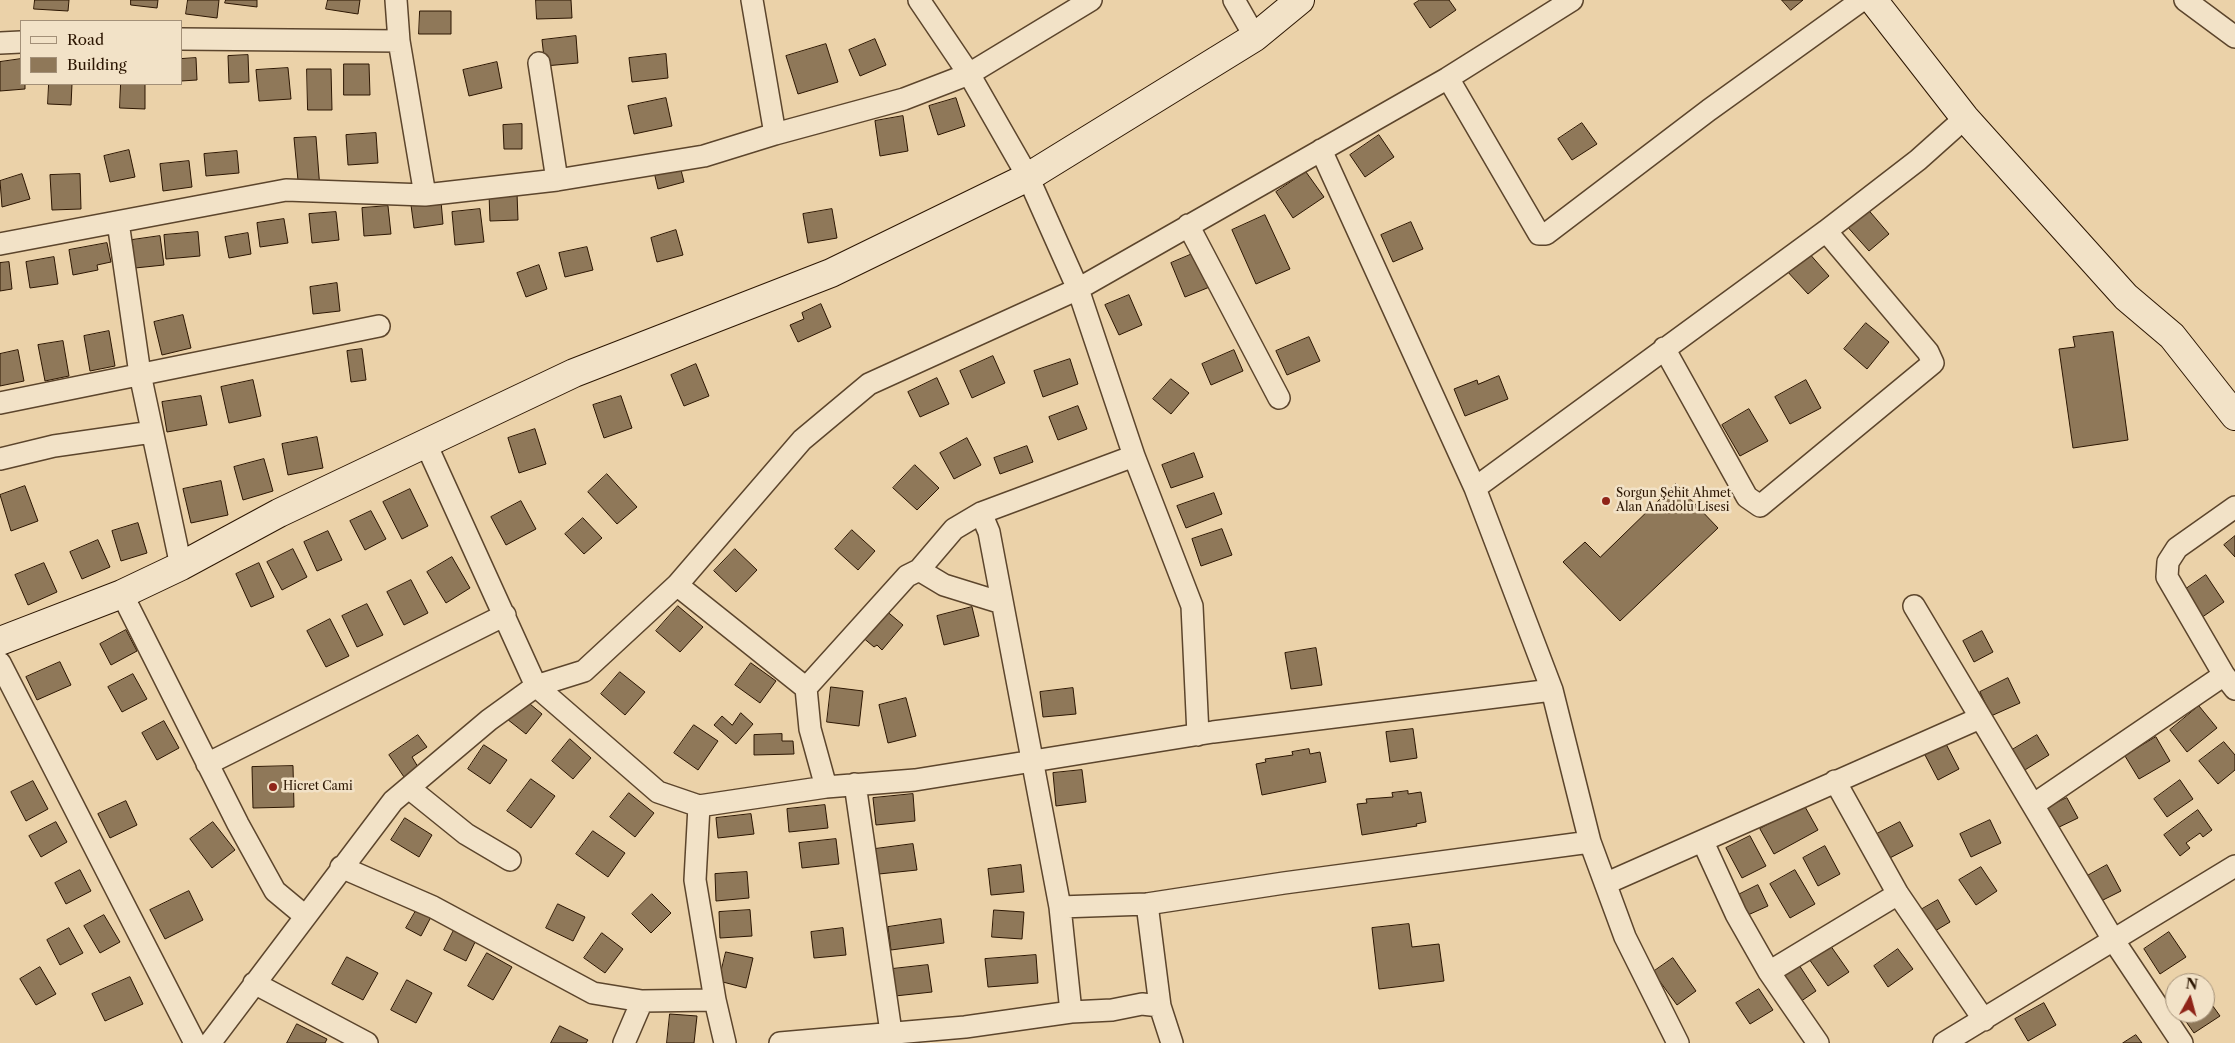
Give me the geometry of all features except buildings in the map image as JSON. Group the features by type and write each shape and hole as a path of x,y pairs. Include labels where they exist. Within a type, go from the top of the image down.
{"street":[{"path":"396,0 399,41 425,195"},
{"path":"752,0 775,134"},
{"path":"919,0 969,74 1028,177 1078,290 1134,456 1192,606 1198,734"},
{"path":"0,244 286,190 425,195 557,180 704,156 775,134 904,100 969,74 1091,0"},
{"path":"1234,0 1255,37"},
{"path":"0,642 122,594 181,566 279,513 574,373 831,272 1028,177 1255,37 1300,0"},
{"path":"210,1043 341,867 393,801 489,720 536,686 584,671 677,585 802,440 869,384 1078,290 1188,225 1448,78 1572,0"},
{"path":"1448,78 1539,234 1546,234 1709,110 1862,0"},
{"path":"1873,0 1965,118 2126,297 2172,336 2235,416"},
{"path":"2185,0 2235,37"},
{"path":"182,39 399,41"},
{"path":"0,43 20,42"},
{"path":"539,62 557,180"},
{"path":"1475,488 1826,231 1918,160 1965,118"},
{"path":"1321,150 1475,488 1552,690 1590,842 1607,883 1625,937 1670,1040"},
{"path":"118,222 140,374 181,566"},
{"path":"1188,225 1279,398"},
{"path":"1664,348 1747,497 1760,506 1933,363 1928,352 1826,231"},
{"path":"0,403 380,326"},
{"path":"0,459 54,446 152,432"},
{"path":"426,444 536,686 658,792 699,806 826,787 915,780 1198,734 1552,690"},
{"path":"806,688 907,576 919,570 954,529 981,513 1134,456"},
{"path":"2033,806 2230,682 2167,577 2168,562 2177,548 2235,507"},
{"path":"981,513 989,532 1060,907 1071,1012"},
{"path":"919,570 944,585 1002,603"},
{"path":"677,585 806,688 810,730 826,787"},
{"path":"122,594 275,891 305,916"},
{"path":"1914,606 2114,941 2182,1043"},
{"path":"208,764 505,616"},
{"path":"0,663 194,1043"},
{"path":"1607,883 1980,718"},
{"path":"1836,781 1898,894 1984,1020"},
{"path":"855,784 891,1032"},
{"path":"409,788 466,834 510,860"},
{"path":"699,806 695,880 715,1000 726,1043"},
{"path":"1060,907 1147,904 1284,883 1590,842"},
{"path":"1703,842 1736,914 1769,972 1818,1043"},
{"path":"1944,1043 2235,866"},
{"path":"341,867 432,907 593,993 642,1001 715,1000"},
{"path":"1769,972 1898,894"},
{"path":"1147,904 1160,1006 1172,1043"},
{"path":"254,983 367,1043"},
{"path":"624,1043 642,1001"},
{"path":"780,1043 966,1027 1071,1012 1112,1010 1142,1004 1160,1006"}],"place":[{"name":"Sorgun Şehit Ahmet Alan Anadolu Lisesi","path":"1606,501"},
{"name":"Hicret Cami","path":"273,787"}]}
